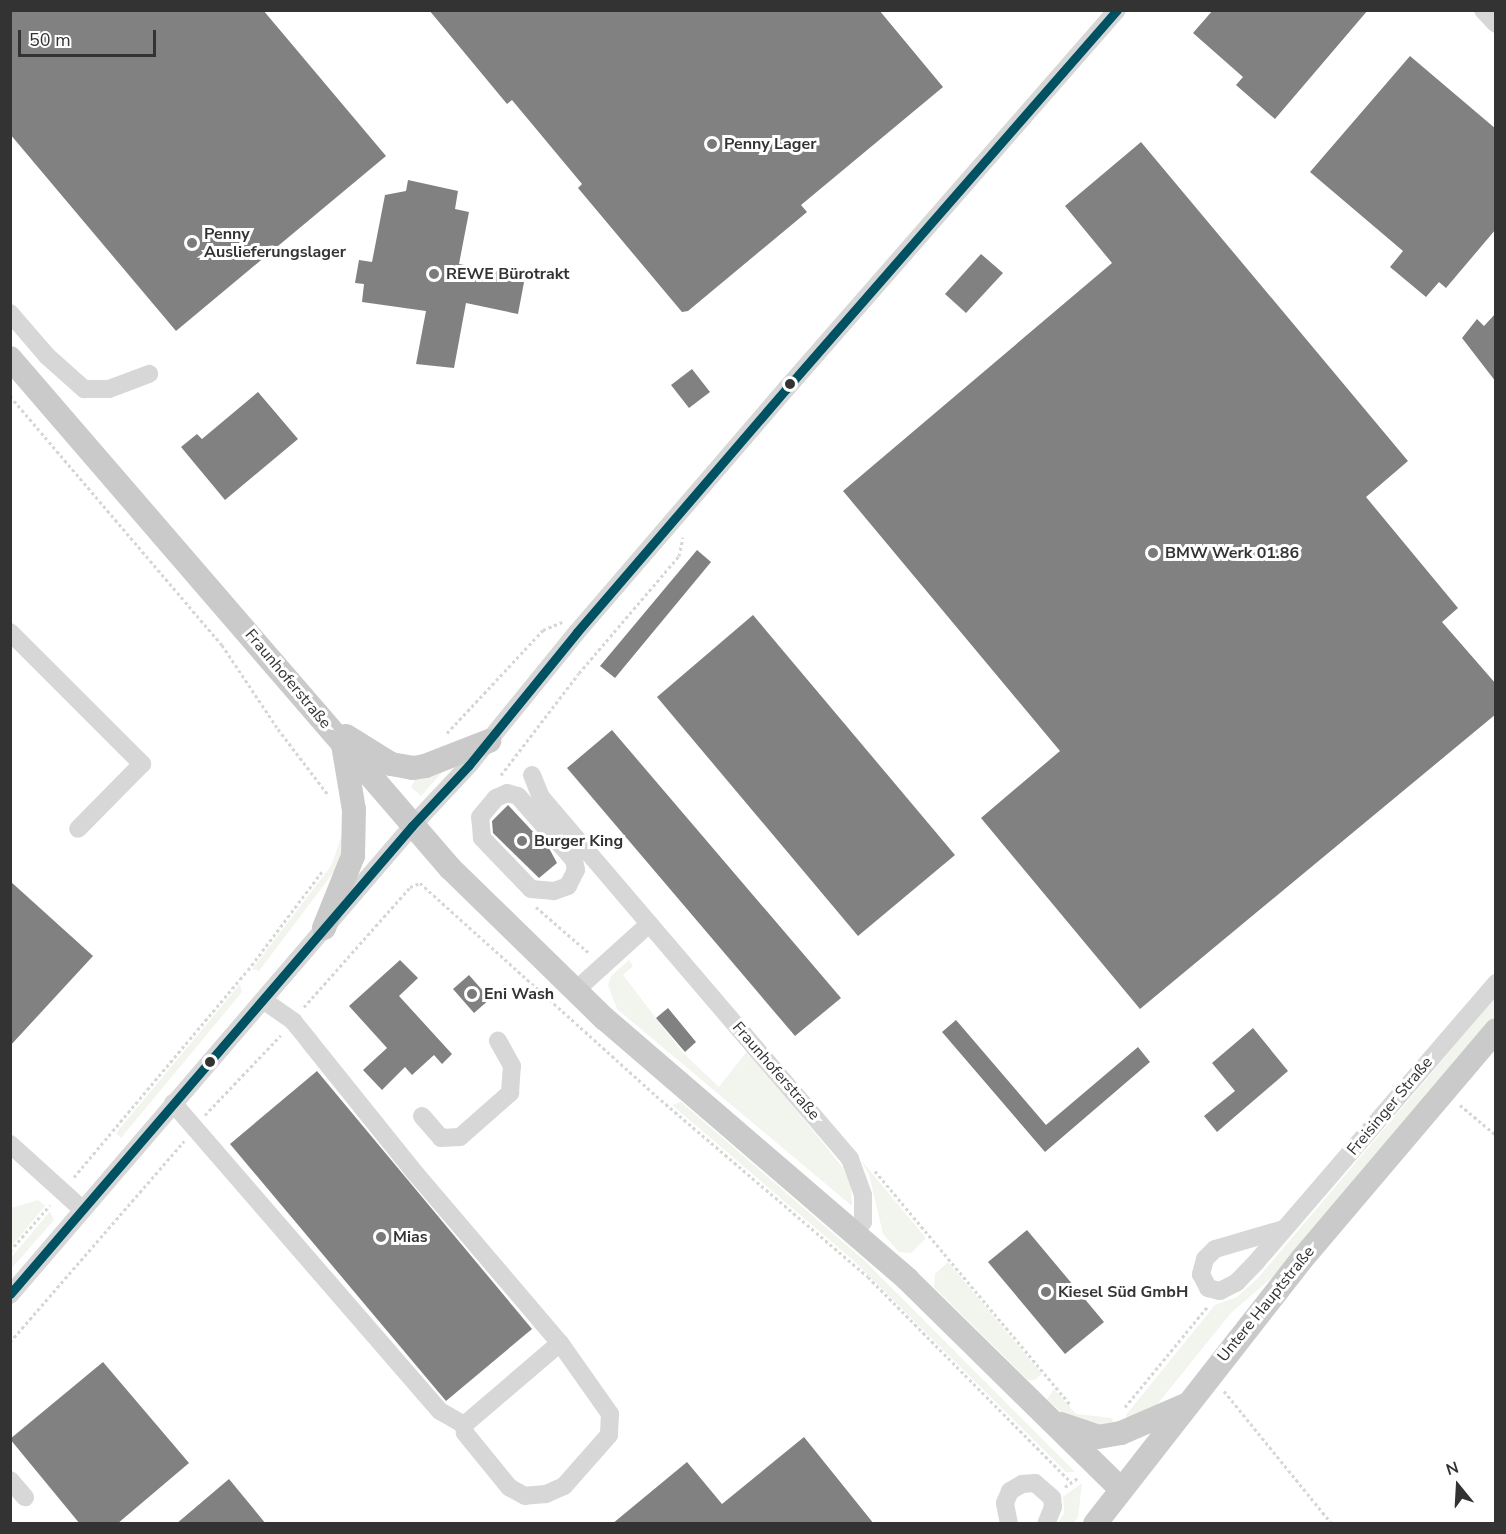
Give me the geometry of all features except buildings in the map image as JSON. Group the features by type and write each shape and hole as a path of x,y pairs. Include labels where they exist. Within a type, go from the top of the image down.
{"main road":[{"name":"Fraunhoferstraße","path":"10,358 322,718 411,826 575,991 855,1231 1121,1489"},
{"path":"322,718 372,754 391,764 412,768 425,766 489,741"},
{"path":"324,928 353,856 354,810 343,744"},
{"name":"Untere Hauptstraße","path":"1095,1524 1209,1374 1443,1090 1496,1030"},
{"path":"1052,1420 1098,1437 1122,1433 1185,1405"}],"street":[{"path":"10,1295 411,826 489,741 671,525 1117,10"},
{"path":"1483,10 1496,24"},
{"path":"10,313 47,356 84,389 118,387 149,374"},
{"path":"10,632 142,764 78,829"},
{"name":"Fraunhoferstraße","path":"532,776 541,797 850,1159 863,1195 863,1222 855,1231"},
{"path":"507,793 518,796 574,860 576,870 568,886 554,891 531,889 482,838 480,817 496,798 507,793"},
{"path":"575,991 649,924"},
{"name":"Freisinger Straße","path":"1220,1291 1236,1283 1496,983"},
{"path":"263,1000 293,1022 560,1342 610,1414 609,1435 564,1486 546,1494 525,1496 509,1487 465,1432 464,1425"},
{"path":"422,1116 441,1138 460,1137 510,1093 512,1066 498,1041"},
{"path":"174,1103 440,1411 464,1425"},
{"path":"10,1144 83,1210"},
{"path":"1220,1291 1208,1288 1201,1274 1210,1254 1231,1243 1284,1229"},
{"path":"464,1425 560,1342"},
{"path":"10,1480 25,1497"},
{"path":"1009,1524 1005,1503 1016,1487 1035,1483 1052,1498 1053,1507 1046,1524"}],"path":[{"path":"10,396 222,645 278,729 332,802"},
{"path":"494,785 579,674 679,556 683,538 671,525"},
{"path":"441,740 543,630 566,620"},
{"path":"10,1251 248,969 326,867"},
{"path":"10,1342 195,1127 293,1022 410,887 420,883 636,1077 868,1277 1071,1482"},
{"path":"1443,1090 1496,1135"},
{"path":"871,1167 1073,1407"},
{"path":"1122,1433 1118,1413 1133,1400 1220,1291"},
{"path":"1209,1374 1332,1524"},
{"path":"1052,1498 1071,1482 1098,1465"}],"shaded area":[{"path":"445,769 421,796 411,787 417,776"},
{"path":"341,838 346,838 336,869 259,971 252,969 331,866"},
{"path":"629,960 633,966 623,975 682,1052 719,1087 748,1050 843,1168 851,1187 852,1206 617,1009 608,985 611,976"},
{"path":"240,984 242,992 121,1138 116,1133"},
{"path":"1495,998 1495,1016 1292,1260 1231,1313 1151,1412 1128,1425 1126,1415 1215,1305 1237,1297 1257,1279"},
{"path":"681,1102 865,1261 1075,1472 1066,1472 854,1261 672,1105"},
{"path":"860,1159 926,1238 911,1253 899,1252 883,1234 869,1174"},
{"path":"38,1200 45,1206 11,1247 11,1208"},
{"path":"50,1211 54,1220 11,1269 11,1258"},
{"path":"948,1262 1042,1374 1035,1380 1028,1380 934,1287 935,1274"},
{"path":"1054,1389 1076,1414 1112,1418 1114,1428 1070,1421 1047,1399"},
{"path":"1082,1483 1078,1517 1074,1523 1058,1523 1064,1513 1063,1497"}],"transit line":[{"path":"10,1294 412,826 469,765 577,632 786,389 1117,10"}],"place":[{"name":"Penny Lager","path":"712,144"},
{"name":"Penny Auslieferungslager","path":"192,243"},
{"name":"REWE Bürotrakt","path":"434,274"},
{"name":"BMW Werk 01.86","path":"1153,553"},
{"name":"Burger King","path":"522,841"},
{"name":"Eni Wash","path":"472,994"},
{"name":"Mias","path":"381,1237"},
{"name":"Kiesel Süd GmbH","path":"1046,1292"}]}
